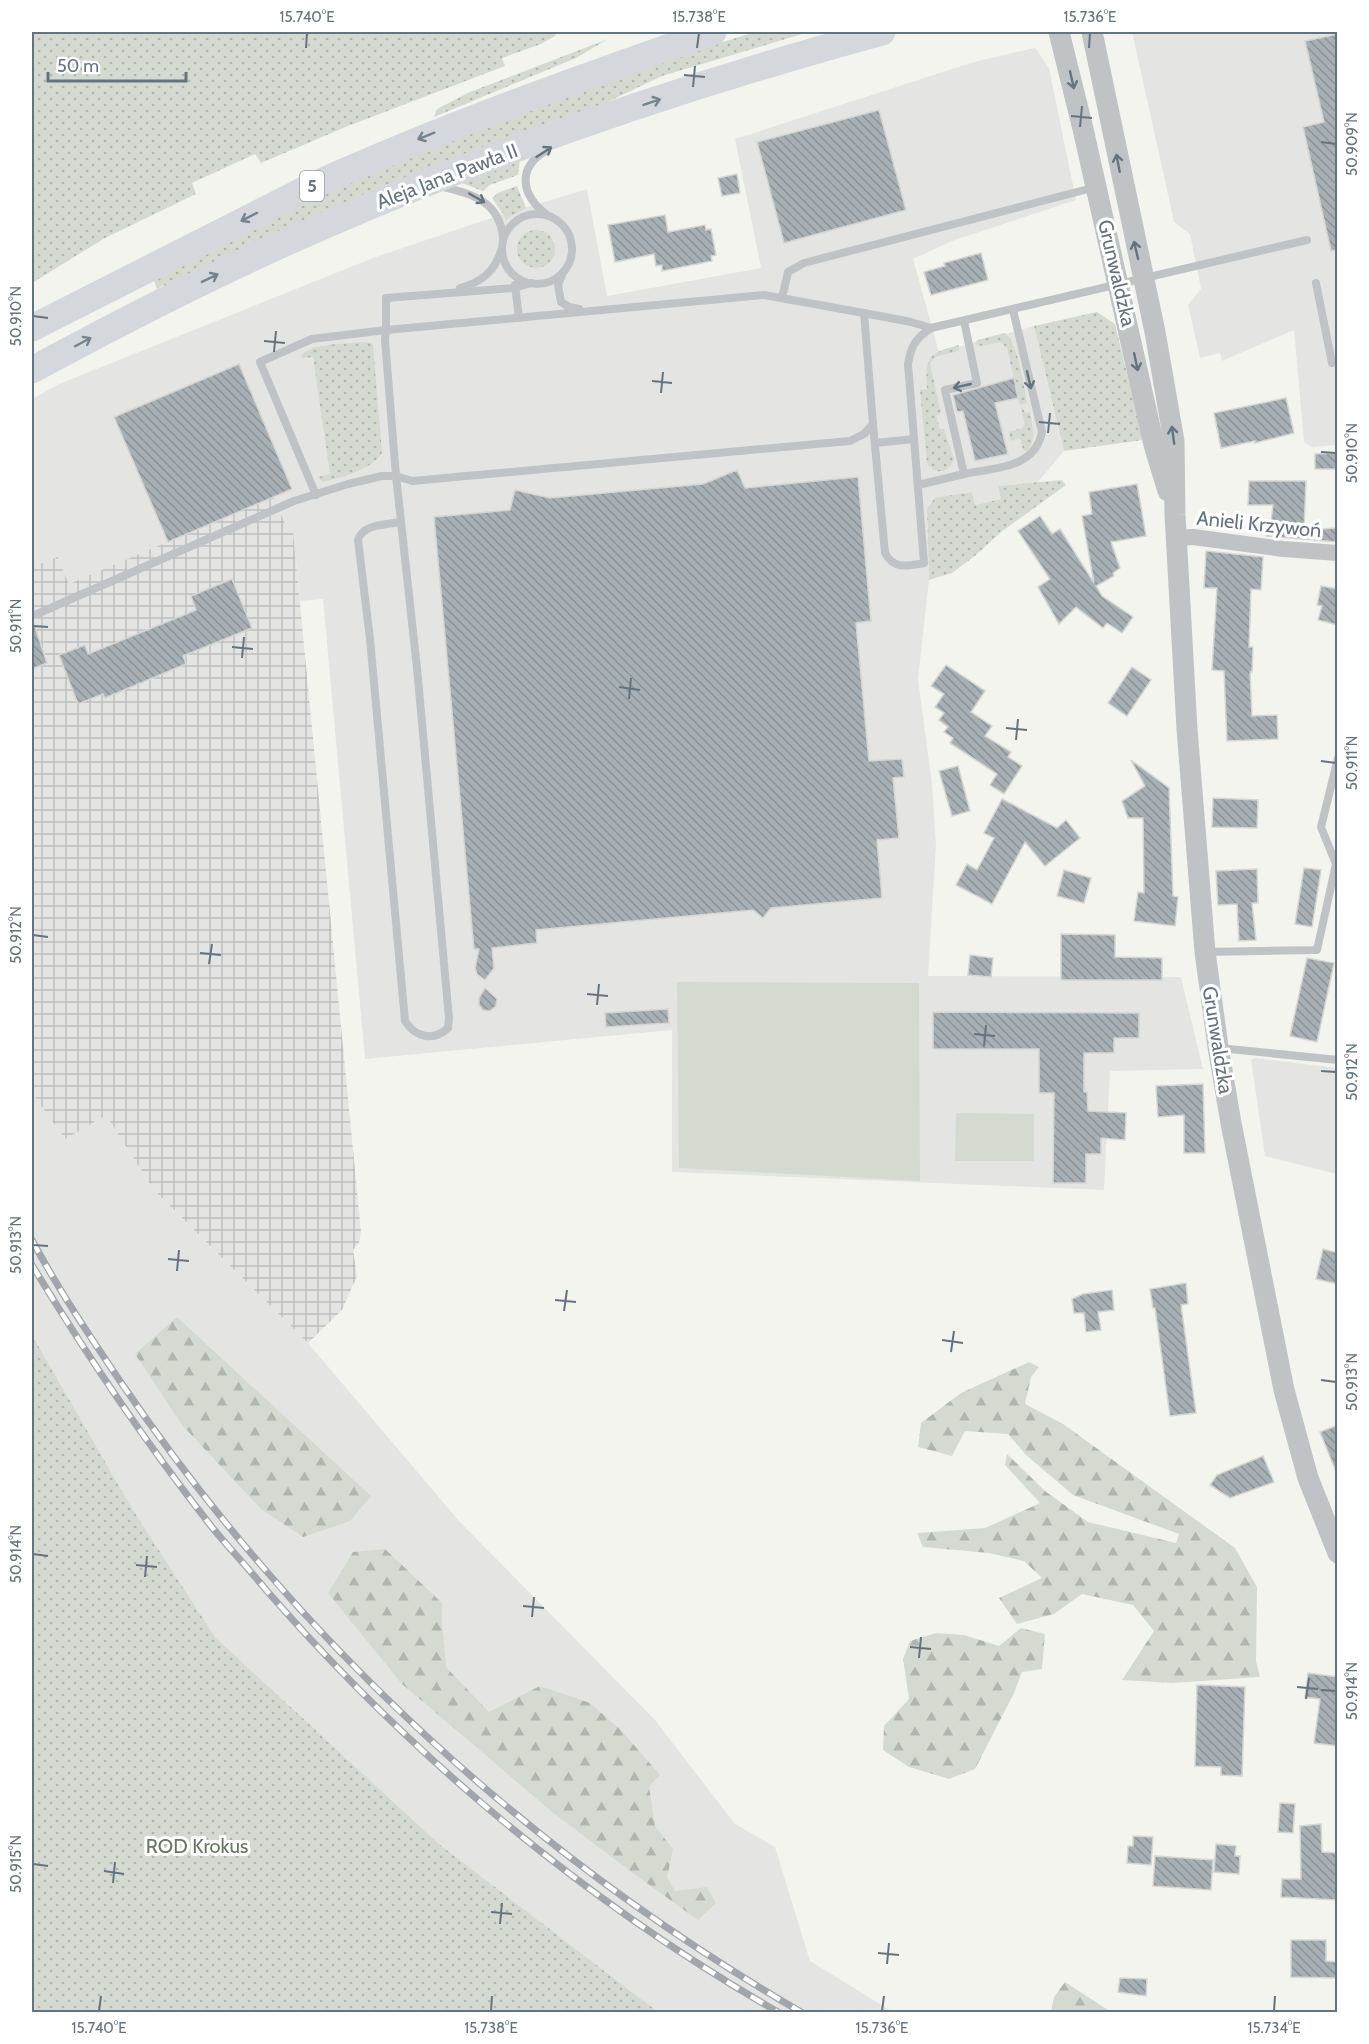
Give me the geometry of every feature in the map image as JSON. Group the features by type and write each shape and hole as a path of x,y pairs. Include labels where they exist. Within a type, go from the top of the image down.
{"main road":[{"name":"5","path":"32,328 312,186 415,140 565,83 713,32"},
{"name":"Aleja Jana Pawła II","path":"32,370 157,304 320,227 428,183 596,121 766,63 882,32"}],"street":[{"name":"Grunwaldzka","path":"1059,32 1119,284 1150,446 1175,515"},
{"name":"Grunwaldzka","path":"1092,32 1174,441 1176,538 1187,729 1205,952 1218,1047 1284,1390 1308,1478 1338,1553"},
{"name":"Anieli Krzywoń","path":"1176,538 1193,537 1283,549 1338,553"}],"lane":[{"path":"594,311 569,307 561,302 558,285 569,262 572,251 571,239 566,229 558,221 537,207 526,189 526,171 530,162 538,154 596,121"},
{"path":"428,183 469,193 482,200 496,215 502,226 506,264 516,276 531,283"},
{"path":"782,298 788,272 804,263 1097,187"},
{"path":"436,293 480,281 494,267 508,229 516,221 525,215 548,215"},
{"path":"864,313 885,553 889,561 897,565 924,563 908,364 910,349 916,338 931,328 1307,240"},
{"path":"400,522 366,528 360,532 358,540 370,639 405,1021 418,1035 430,1036 441,1035 448,1028 449,1018 417,668 400,522 385,340 386,298 514,288 531,283 543,283 563,272"},
{"path":"516,276 514,288 519,318"},
{"path":"1316,283 1332,363"},
{"path":"316,495 260,362 312,339 764,295 911,322 931,328"},
{"path":"918,485 1022,462 1040,441 1042,432 1013,310"},
{"path":"964,321 977,383 945,390 964,474"},
{"path":"37,614 278,507 348,484 382,476 396,476 412,481 850,441 864,434 873,424"},
{"path":"875,442 914,439"},
{"path":"1205,952 1317,950 1336,864 1322,827 1338,758"},
{"path":"1218,1047 1338,1060"}],"shaded area":[{"path":"1132,32 1337,32 1337,445 1312,447 1304,442 1294,330 1222,361 1220,353 1200,358 1188,305 1201,289 1190,234 1174,222"},
{"path":"1035,48 1049,68 1076,200 952,241 913,259 939,352 1034,326 1064,451 1038,482 999,486 1001,499 975,505 972,492 927,509 929,580 918,679 932,784 936,845 928,976 1181,977 1203,1069 1110,1071 1104,1190 672,1172 672,1030 365,1059 323,599 300,601 293,532 285,523 278,507 69,584 58,558 32,567 32,399 59,384 373,258 587,189 607,296 761,268 735,139 977,61"},
{"path":"273,497 285,523 293,532 361,1232 359,1243 353,1250 357,1276 342,1310 308,1343 154,1190 106,1115 65,1139 32,1093 32,567 58,557 69,584"},
{"path":"1255,1058 1337,1068 1337,1174 1265,1156 1251,1060"},
{"path":"32,1093 65,1138 106,1114 154,1190 308,1343 459,1521 655,1720 735,1824 775,1847 810,1961 893,2012 658,2012 439,1844 215,1637 133,1510 32,1335"}],"green space":[{"path":"32,32 556,32 555,36 541,44 502,58 505,66 348,126 261,163 255,154 192,183 196,194 105,238 32,283"},
{"path":"755,32 809,32 662,76 593,109 166,288 164,285 157,289 154,281 356,177 630,71"},
{"path":"608,39 576,58 434,117 437,109 470,92"},
{"path":"520,158 518,175 490,185 483,191 462,183"},
{"path":"517,186 526,208 506,219 492,198 498,193"},
{"path":"536,230 543,231 549,236 554,242 554,256 549,262 543,267 536,268 529,267 523,262 518,256 517,249 518,242 523,236 529,231"},
{"path":"1097,312 1115,324 1143,440 1064,451 1034,326"},
{"path":"1004,333 1009,337 1017,354 1022,376 1027,403 1020,405 1007,348 1000,342 980,346 976,344 977,340"},
{"path":"361,342 373,345 382,452 365,468 322,482 318,477 330,474 313,357 301,358 304,353 317,347"},
{"path":"959,345 959,351 935,357 930,363 941,414 936,415 940,429 944,429 954,459 946,470 938,471 927,463 920,390 927,389 927,370 931,358 941,351"},
{"path":"1021,408 1025,413 1030,412 1033,427 1032,442 1027,451 1023,450 1020,438 1010,441 1009,432 1025,425"},
{"path":"1062,480 1066,485 1001,532 976,555 952,573 929,580 927,509 935,498 972,492 975,505 1001,499 998,486"},
{"path":"677,982 919,983 920,1181 679,1168"},
{"path":"956,1113 1034,1114 1034,1161 955,1161"},
{"path":"177,1317 371,1496 350,1521 303,1537 261,1509 182,1425 135,1354"},
{"name":"ROD Krokus","path":"32,1335 133,1510 215,1637 439,1844 658,2012 32,2012"},
{"path":"1029,1362 1039,1367 1031,1377 1025,1404 1063,1424 1235,1548 1257,1587 1256,1661 1260,1677 1172,1683 1122,1680 1154,1631 1133,1605 1082,1594 1054,1614 1017,1624 999,1598 1042,1578 1024,1561 989,1553 923,1547 917,1533 985,1528 1040,1503 1005,1465 1007,1454 1045,1491 1088,1522 1176,1543 1179,1534 1073,1495 1026,1455 1008,1434 965,1431 952,1456 918,1447 921,1423 961,1393"},
{"path":"385,1549 442,1603 446,1667 489,1712 540,1686 590,1703 621,1730 660,1775 649,1786 655,1826 673,1849 667,1877 675,1891 707,1887 716,1903 698,1920 552,1812 401,1683 328,1593 353,1552"},
{"path":"1021,1628 1045,1634 1042,1669 1022,1672 1014,1693 975,1769 949,1779 909,1767 883,1750 884,1726 909,1699 903,1659 910,1641 936,1633 964,1635 999,1646"},
{"path":"1065,1982 1111,2012 1051,2012 1054,1997"}],"building":[{"path":"1338,34 1338,250 1331,251 1303,127 1324,122 1305,41"},
{"path":"879,110 906,210 784,243 757,142"},
{"path":"737,174 740,193 722,196 718,178"},
{"path":"665,215 668,232 705,225 706,230 711,229 716,255 711,256 712,261 662,271 662,265 656,266 654,254 615,262 608,225"},
{"path":"981,253 988,280 931,295 924,272 945,266 944,263"},
{"path":"239,364 292,489 168,542 114,417"},
{"path":"1014,378 1018,398 995,403 1008,454 975,461 963,411 957,412 953,395"},
{"path":"1286,398 1294,433 1255,443 1255,441 1221,448 1214,413"},
{"path":"1338,453 1338,469 1315,469 1315,454"},
{"path":"737,470 745,488 858,477 871,621 856,623 869,761 902,759 904,777 893,778 899,838 877,840 882,898 771,908 763,918 753,910 536,930 537,943 492,948 494,968 485,980 477,974 475,968 479,949 474,949 434,517 510,510 515,490 550,498 703,484"},
{"path":"1249,481 1306,481 1304,530 1338,528 1338,542 1266,536 1267,532 1270,532 1273,505 1248,505"},
{"path":"1137,484 1146,536 1111,542 1120,568 1113,573 1114,576 1096,586 1102,596 1133,617 1122,633 1107,623 1103,628 1076,607 1059,624 1038,587 1050,579 1018,531 1040,516 1052,534 1060,529 1094,583 1082,516 1092,514 1089,492"},
{"path":"1206,551 1263,557 1261,590 1251,589 1249,647 1253,647 1252,672 1250,672 1252,716 1277,715 1278,739 1227,741 1224,671 1212,670 1217,588 1204,588"},
{"path":"232,579 252,628 183,656 186,664 105,698 103,694 78,704 59,655 85,645 88,654 196,610 191,596"},
{"path":"1321,586 1338,589 1338,625 1318,620 1322,606 1317,605"},
{"path":"32,624 34,624 47,663 32,669"},
{"path":"946,665 985,691 971,712 992,726 985,736 1011,752 1008,757 1022,766 1004,794 990,785 997,774 950,743 953,738 944,732 948,727 939,720 944,713 935,707 944,694 931,686"},
{"path":"1132,667 1151,680 1127,716 1108,703"},
{"path":"1131,760 1169,788 1173,896 1178,897 1175,926 1134,921 1138,892 1144,893 1143,818 1128,818 1122,801 1145,786"},
{"path":"958,766 970,811 952,816 939,771"},
{"path":"1213,798 1258,800 1257,828 1212,827"},
{"path":"1002,799 1057,828 1066,820 1080,838 1045,866 1025,842 992,904 956,885 967,864 977,870 994,838 984,833"},
{"path":"1304,868 1321,870 1312,927 1295,924"},
{"path":"1257,869 1258,903 1252,903 1256,940 1239,941 1237,904 1218,905 1216,871"},
{"path":"1064,870 1091,878 1084,903 1057,896"},
{"path":"1061,934 1115,935 1115,957 1162,958 1162,980 1061,980"},
{"path":"970,955 993,958 991,977 968,975"},
{"path":"1307,958 1334,963 1317,1042 1290,1036"},
{"path":"485,988 497,999 496,1006 490,1011 483,1010 479,1005 479,998"},
{"path":"668,1009 669,1023 606,1027 605,1013"},
{"path":"933,1012 1139,1013 1139,1038 1114,1038 1114,1053 1084,1053 1084,1092 1087,1092 1088,1111 1126,1113 1125,1140 1101,1138 1101,1154 1086,1154 1086,1183 1053,1183 1054,1093 1039,1093 1039,1049 933,1049"},
{"path":"1203,1084 1205,1153 1184,1153 1184,1115 1158,1117 1156,1086"},
{"path":"1323,1249 1338,1253 1338,1284 1316,1279"},
{"path":"1186,1283 1188,1304 1181,1305 1196,1413 1170,1416 1155,1308 1153,1308 1150,1289"},
{"path":"1112,1290 1114,1310 1098,1312 1101,1330 1086,1332 1084,1313 1074,1313 1072,1299 1083,1294"},
{"path":"1338,1425 1338,1474 1337,1474 1320,1432"},
{"path":"1263,1456 1274,1482 1230,1498 1210,1485 1217,1475"},
{"path":"1308,1673 1338,1677 1338,1746 1314,1743 1320,1699 1305,1697"},
{"path":"1197,1685 1245,1687 1242,1776 1221,1775 1221,1767 1195,1766"},
{"path":"1280,1803 1295,1804 1293,1833 1278,1832"},
{"path":"1321,1824 1322,1852 1338,1853 1338,1900 1281,1897 1282,1879 1301,1879 1300,1826"},
{"path":"1133,1836 1153,1837 1151,1865 1127,1863 1128,1846 1133,1846"},
{"path":"1216,1844 1236,1846 1235,1856 1240,1856 1239,1874 1214,1872"},
{"path":"1155,1856 1213,1860 1211,1890 1153,1886"},
{"path":"1291,1940 1326,1940 1326,1961 1338,1962 1338,1978 1291,1977"},
{"path":"1120,1978 1147,1979 1146,1996 1118,1992"}],"railway":[{"path":"32,1240 63,1294 120,1381 189,1476 263,1567 341,1653 425,1735 513,1812 605,1884 701,1950 801,2012"},
{"path":"32,1265 118,1398 163,1463 211,1526 323,1653 381,1712 442,1769 570,1874 707,1969 778,2012"}]}
